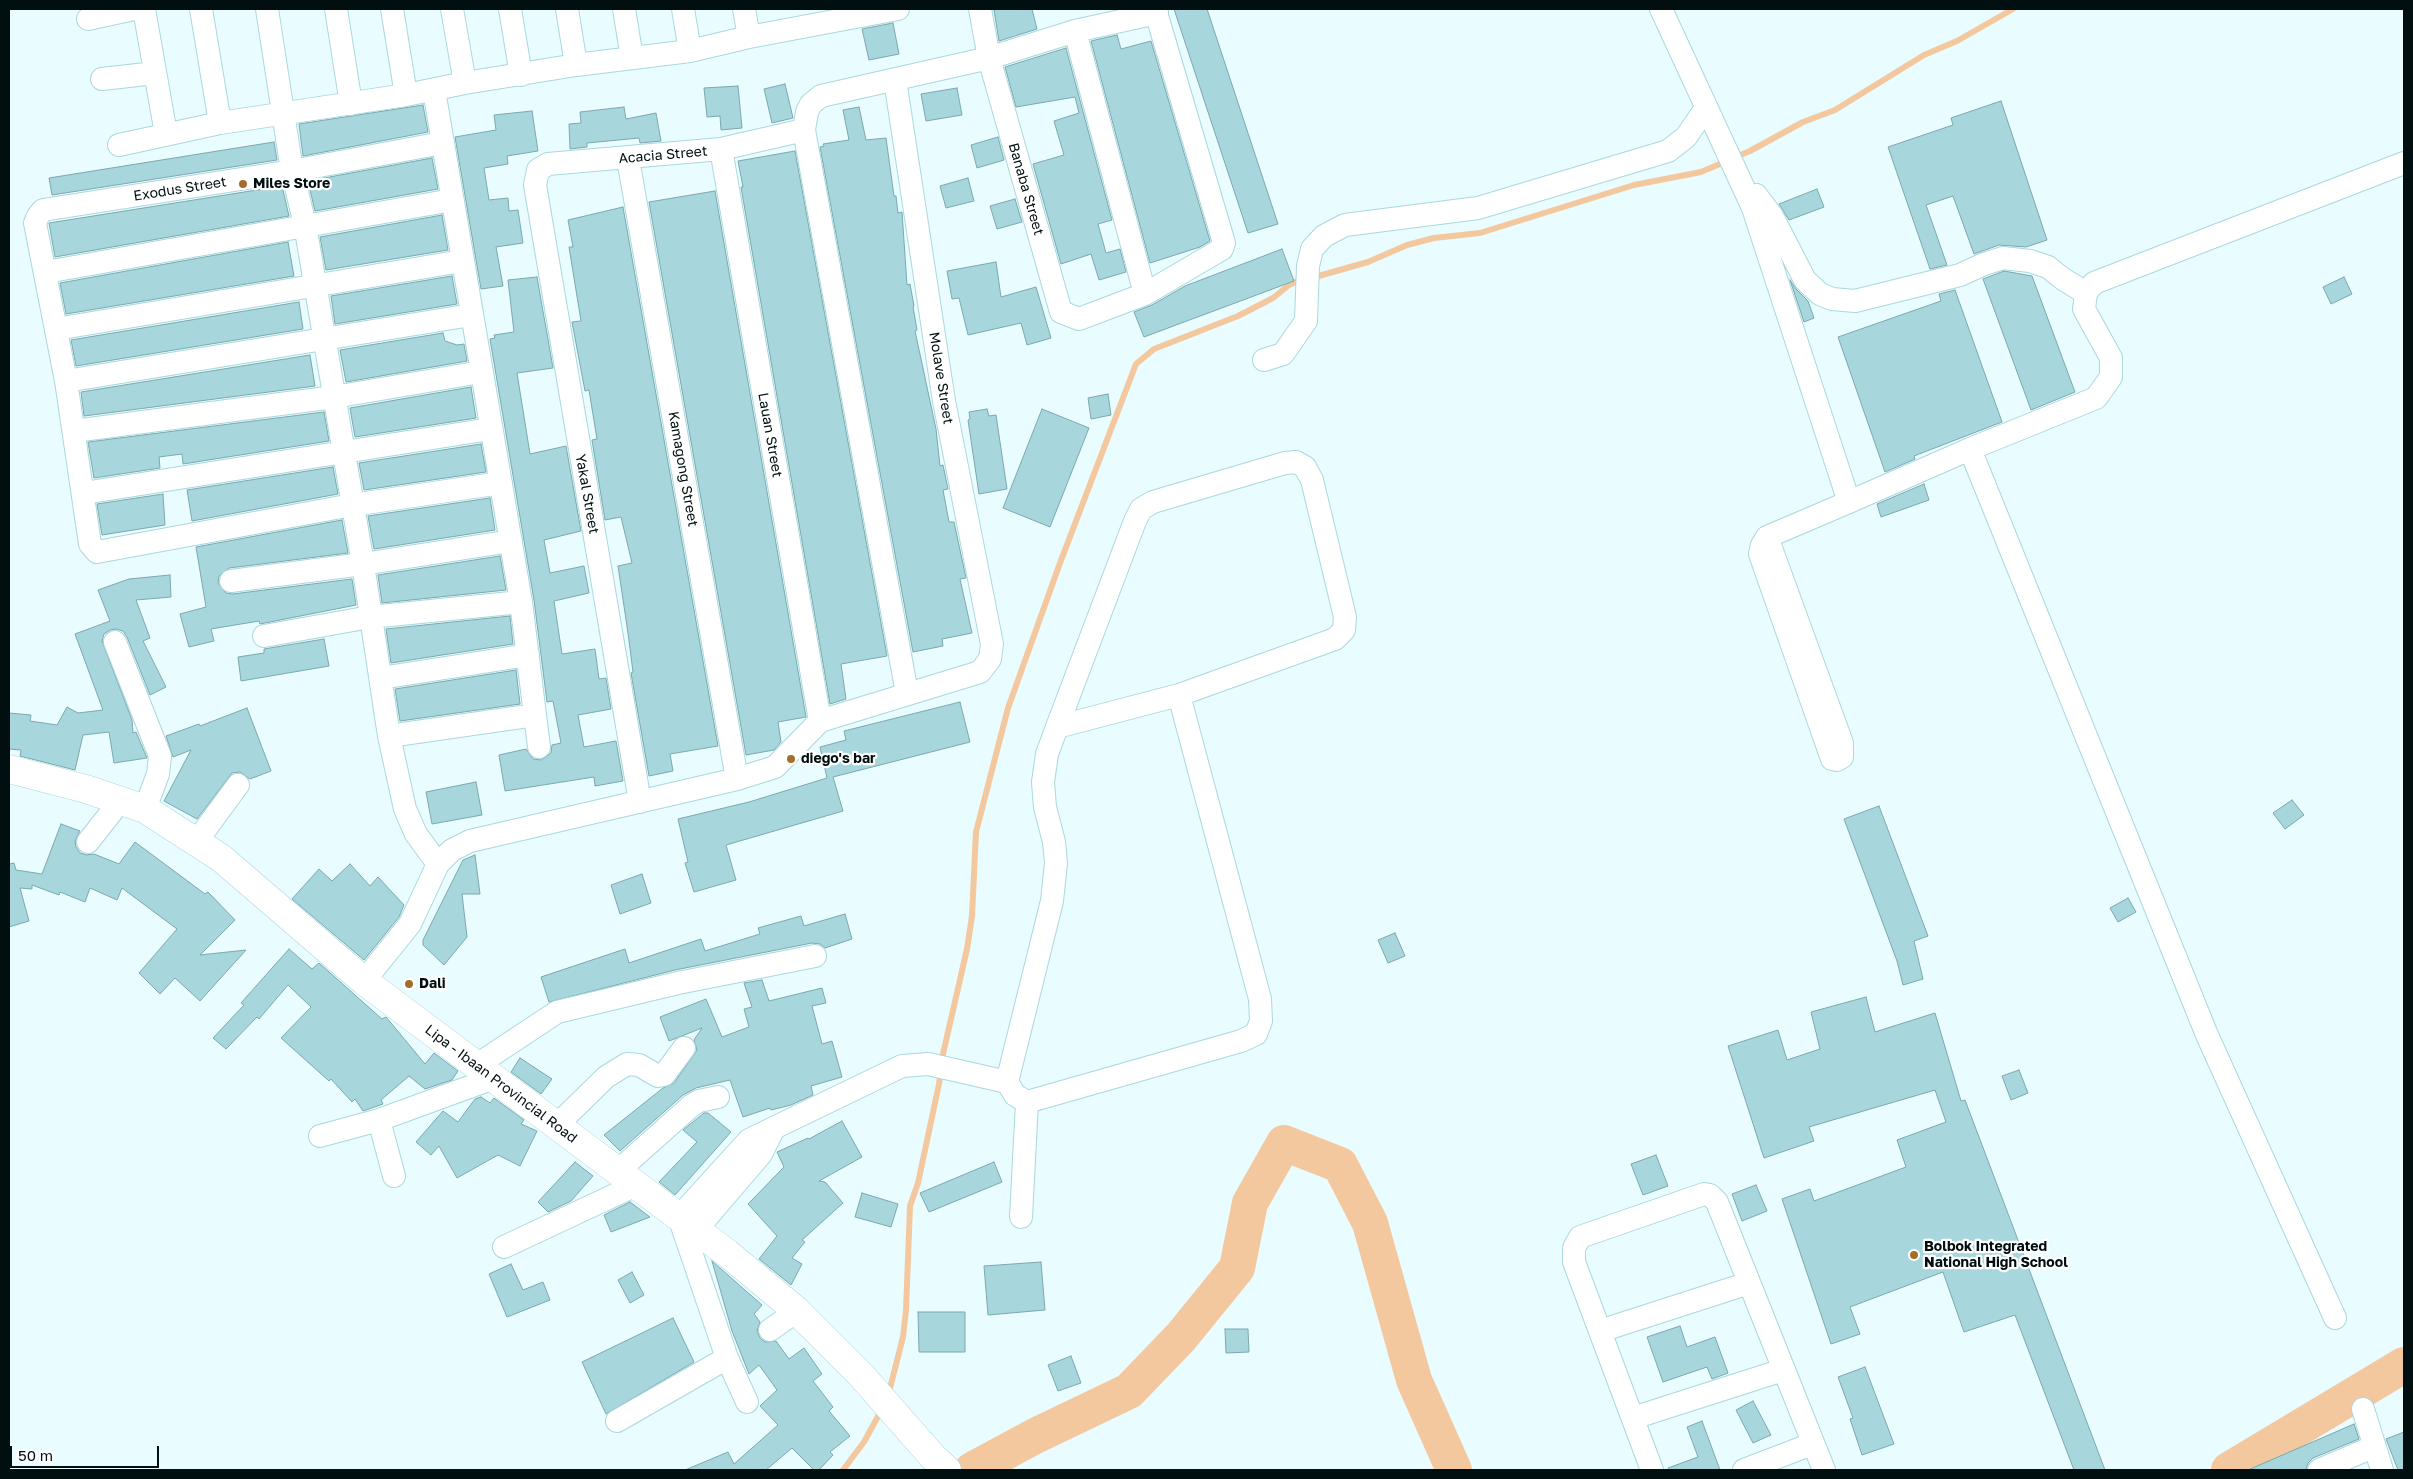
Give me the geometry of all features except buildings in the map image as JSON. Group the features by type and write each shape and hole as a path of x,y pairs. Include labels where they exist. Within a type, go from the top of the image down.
{"main road":[{"name":"Lipa - Ibaan Provincial Road","path":"9,769 133,805 221,858 364,981 688,1224 797,1311 869,1384 940,1464"}],"street":[{"path":"88,19 134,9"},
{"path":"144,9 166,134"},
{"path":"201,9 220,123"},
{"path":"267,9 292,171 305,225 363,564 389,736 405,809 416,834 438,864"},
{"path":"336,9 351,104"},
{"path":"392,9 406,96"},
{"path":"452,9 465,83"},
{"path":"510,9 521,75"},
{"path":"567,9 576,65"},
{"path":"624,9 632,58"},
{"path":"683,9 690,51"},
{"path":"744,9 749,37"},
{"path":"119,145 220,123 406,96 465,83 576,65 690,51 749,37 802,18 898,9"},
{"name":"Banaba Street","path":"980,9 989,58 1062,312 1079,319 1145,294"},
{"path":"1661,9 1753,208 1849,502"},
{"path":"364,981 410,924 438,864 452,850 470,842 737,779 775,767 820,720 907,693 804,130 811,104 821,96 989,58 1075,31 1156,11 1224,243 1222,249 1145,294 1075,31"},
{"path":"102,79 155,73"},
{"name":"Molave Street","path":"895,80 944,401 992,644 990,659 980,672 907,693"},
{"path":"434,90 521,602 539,746"},
{"path":"1264,360 1283,354 1306,321 1308,266 1312,249 1324,236 1346,225 1478,208 1668,151 1686,137 1706,108"},
{"name":"Acacia Street","path":"535,185 538,170 548,164 721,149 804,130"},
{"path":"1722,141 1760,203 1772,216 1805,280 1820,294 1832,299 1854,301 1960,275 2003,258 2030,261 2048,267 2086,293"},
{"name":"Exodus Street","path":"46,272 35,223 42,210 292,171 442,143"},
{"name":"Lauan Street","path":"721,149 820,720"},
{"name":"Kamagong Street","path":"628,158 737,779"},
{"path":"1804,660 1767,537 1970,449 2096,398 2111,377 2111,358 2084,309 2086,293 2094,284 2404,162"},
{"name":"Yakal Street","path":"535,185 640,802"},
{"path":"452,200 46,272 66,381 90,544 97,552 352,505 501,483"},
{"path":"56,329 315,284 462,261"},
{"path":"66,381 471,315"},
{"path":"74,431 334,396 481,372"},
{"path":"84,494 490,428"},
{"path":"1970,449 2207,1034 2335,1318"},
{"path":"1006,1082 1052,901 1056,863 1054,842 1045,807 1043,782 1046,754 1141,509 1153,502 1285,463 1296,462 1305,466 1312,480 1345,618 1344,630 1335,640 1179,695 1057,727"},
{"path":"231,581 363,564 511,541"},
{"path":"264,636 370,618 521,602"},
{"path":"88,842 133,805 158,774 160,756 115,642"},
{"path":"381,678 528,655"},
{"path":"747,1402 728,1358 688,1224 749,1140 902,1066 932,1065 1006,1082 1015,1095 1027,1102 1241,1041 1256,1034 1261,1021 1260,999 1179,695"},
{"path":"389,736 535,715"},
{"path":"196,842 238,785"},
{"path":"320,1136 379,1120 486,1072 557,1012 678,983 815,956"},
{"path":"557,1125 606,1077 627,1064 639,1065 658,1076 664,1076 684,1048"},
{"path":"504,1247 627,1178 692,1105 699,1101 718,1097"},
{"path":"1021,1217 1027,1102"},
{"path":"379,1120 394,1176"},
{"path":"1652,1470 1574,1262 1574,1248 1580,1238 1704,1194 1710,1195 1717,1202 1750,1283 1782,1370 1824,1470"},
{"path":"1600,1331 1750,1283"},
{"path":"770,1330 797,1311"},
{"path":"617,1421 728,1358"},
{"path":"1633,1418 1782,1370"},
{"path":"2363,1409 2373,1447 2382,1470"},
{"path":"1744,1470 1812,1444"},
{"path":"2321,1470 2373,1447"}],"waterway":[{"path":"1315,277 1368,262 1407,245 1434,238 1480,233 1634,185 1701,172 1750,151 1803,122 1835,110 1924,55 1957,41 2013,9"},
{"path":"888,1396 903,1337 906,1310 910,1206 918,1183 939,1084 943,1054 967,949 972,916 976,832 1008,708 1060,563 1136,364 1154,349 1238,316 1273,298 1289,285 1302,279"},
{"path":"972,1470 1035,1436 1129,1391 1181,1337 1237,1268 1250,1203 1284,1143 1340,1165 1370,1223 1414,1380 1454,1470"},
{"path":"2229,1470 2404,1365"},
{"path":"843,1470 864,1442 882,1409"}],"place":[{"name":"Miles Store","path":"243,184"},
{"name":"diego's bar","path":"791,759"},
{"name":"Dali","path":"409,984"},
{"name":"Bolbok Integrated National High School","path":"1914,1255"}]}
